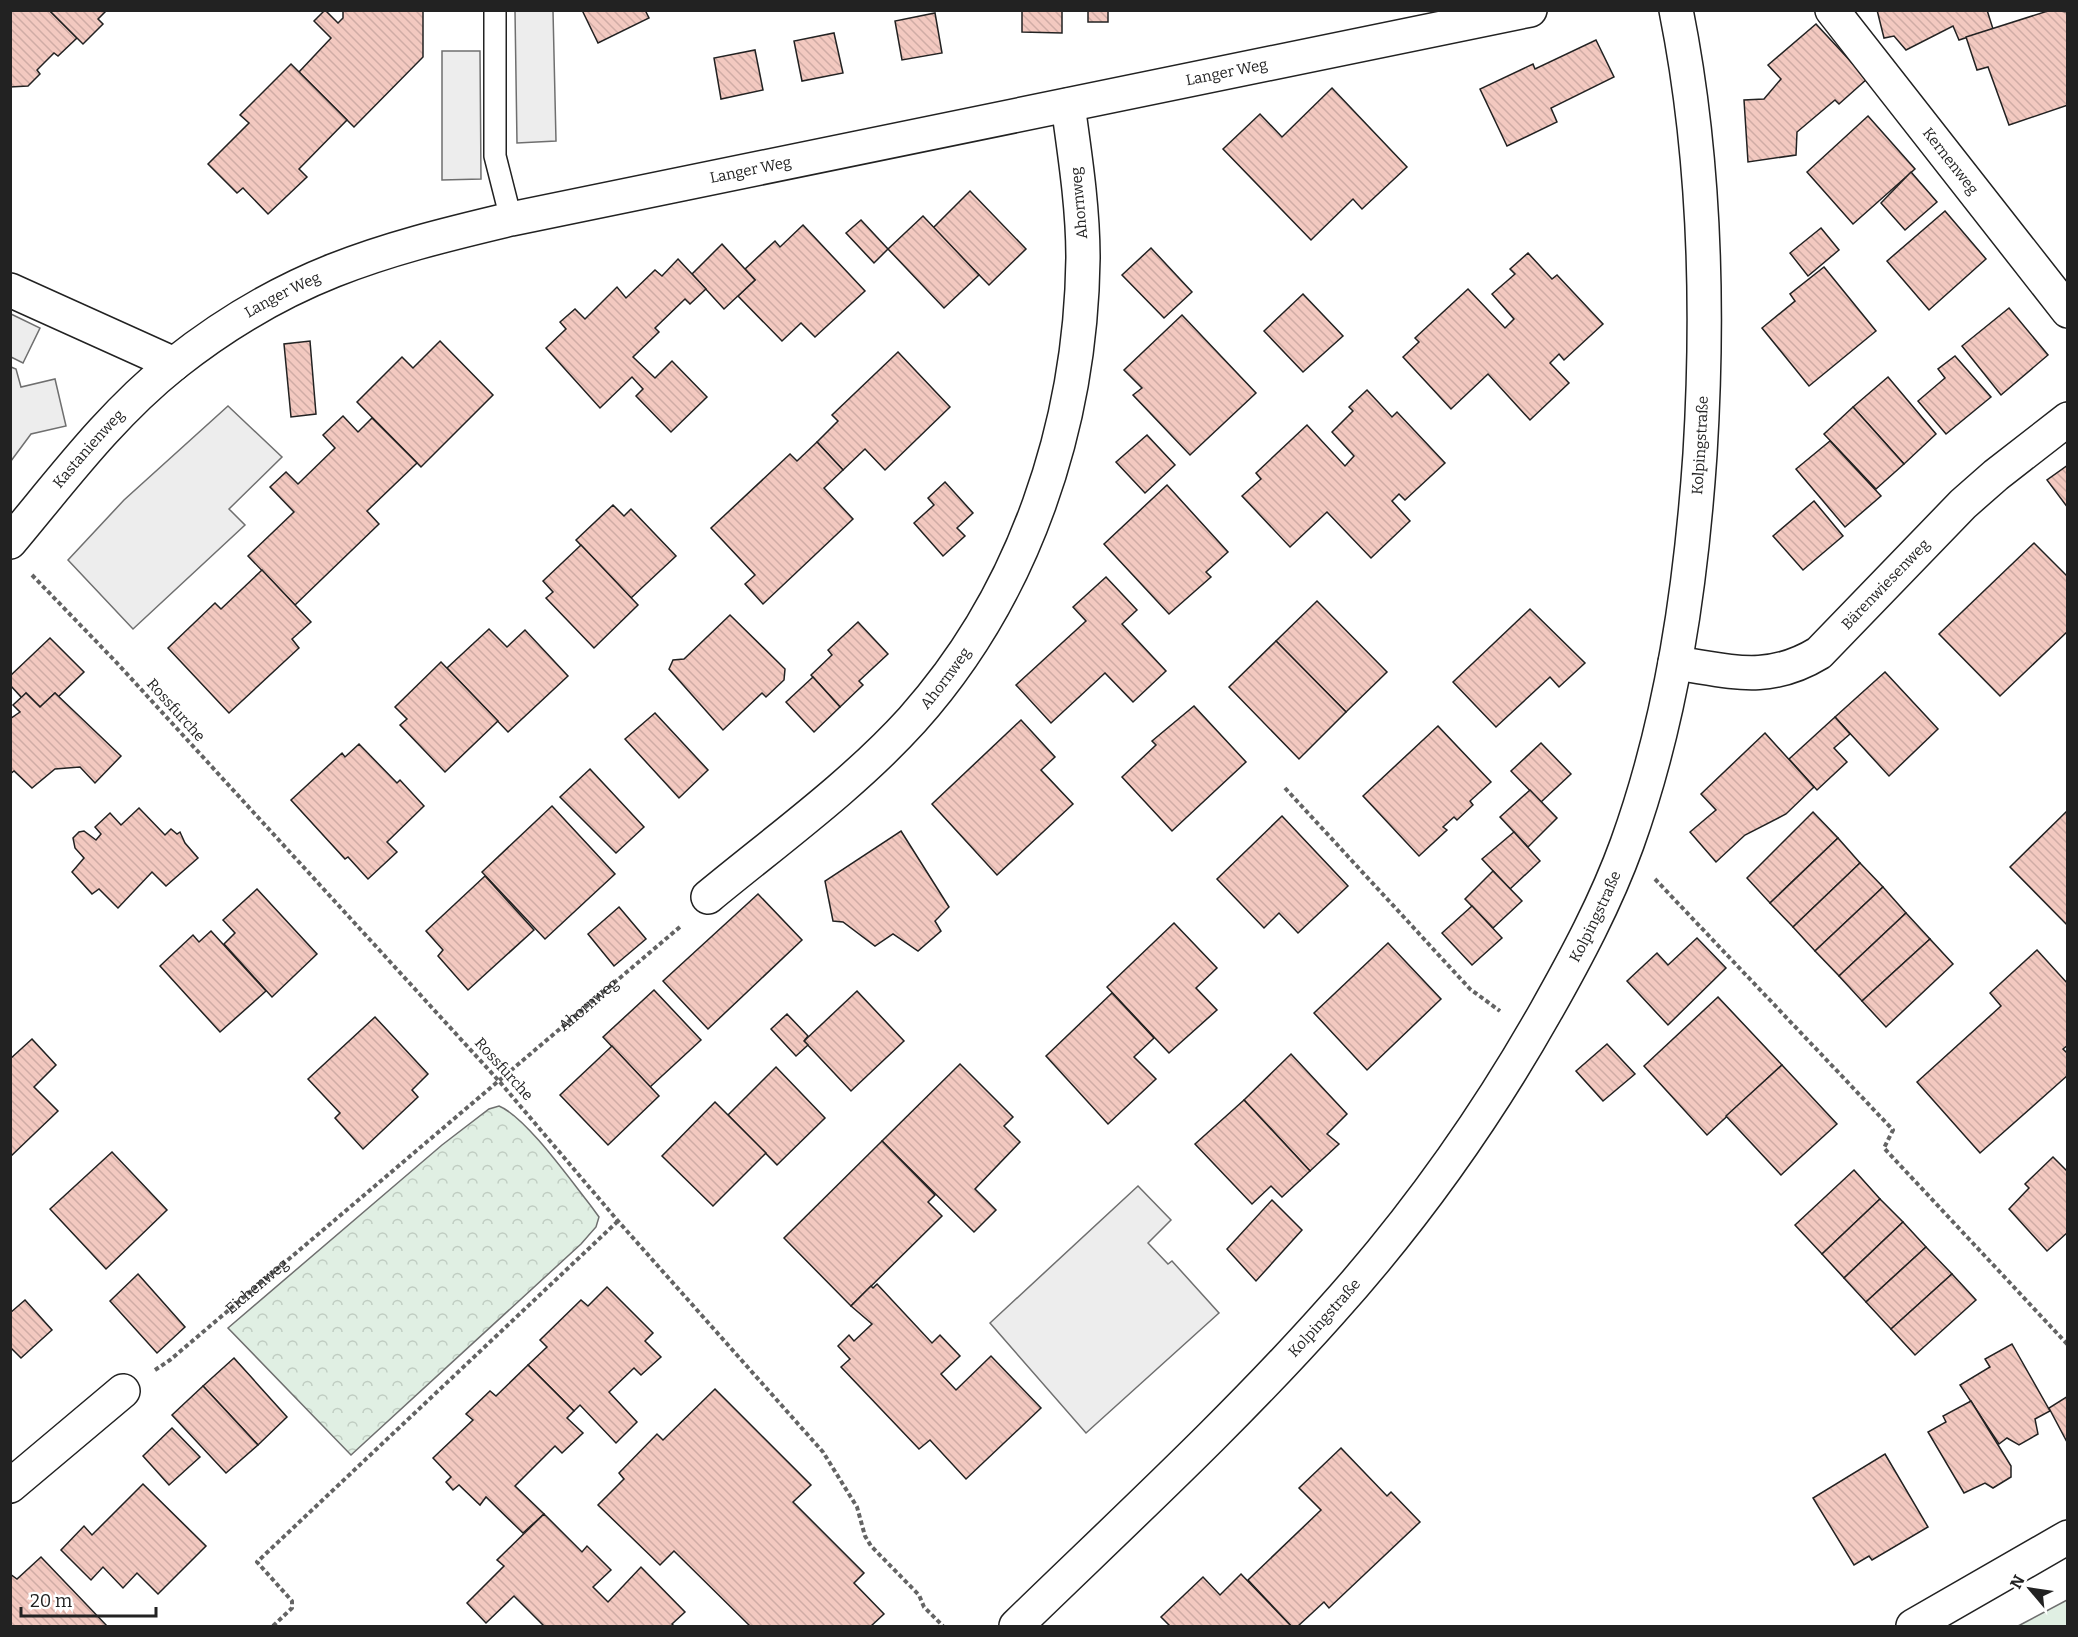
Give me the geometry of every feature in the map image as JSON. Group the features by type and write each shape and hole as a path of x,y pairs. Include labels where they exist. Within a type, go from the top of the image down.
{"street":[{"name":"Langer Weg","path":"174,364 228,323 305,280 394,248 511,219 1530,10"},
{"name":"Kolpingstraße","path":"1016,1626 1286,1361 1334,1308 1445,1169 1493,1099 1534,1033 1575,959 1625,849 1655,754 1675,663 1698,489 1704,332 1697,177 1688,84 1676,10"},
{"name":"Kernenweg","path":"1832,10 2067,311"},
{"name":"Ahornweg","path":"708,897 869,762 911,720 968,647 1018,557 1057,452 1068,402 1079,326 1082,223 1068,105"},
{"path":"10,290 174,364"},
{"name":"Kastanienweg","path":"18,556 102,431 149,384 174,364"},
{"name":"Bärenwiesenweg","path":"1675,663 1732,672 1774,672 1791,669 1819,653 1963,504 2067,419"},
{"path":"10,1486 123,1391"},
{"path":"1913,1626 2067,1537"}],"lane":[{"path":"495,10 495,156 511,219"}],"path":[{"name":"Rossfurche","path":"18,556 499,1081 618,1221 823,1452 856,1507 865,1536 871,1546 919,1595 924,1607 943,1626"},
{"path":"1285,788 1470,988 1534,1033"},
{"name":"Ahornweg","path":"499,1081 683,924 708,897"},
{"path":"1680,905 1893,1130 1884,1148 2067,1345"},
{"name":"Eichenweg","path":"123,1391 170,1360 499,1081"},
{"path":"273,1626 292,1608 292,1601 257,1562 618,1221"}],"green space":[{"path":"499,1106 522,1123 560,1166 599,1217 596,1227 581,1244 351,1455 228,1328 442,1145 489,1109"},
{"path":"2067,1600 2067,1626 2018,1626 2020,1625"}],"shaded area":[{"path":"515,11 553,11 556,141 517,143"},
{"path":"442,51 480,51 481,179 442,180"},
{"path":"11,314 40,328 23,363 11,357"},
{"path":"11,367 16,369 21,387 55,379 66,426 31,434 11,461"},
{"path":"228,406 282,457 229,509 245,525 133,629 68,560 124,500"},
{"path":"1138,1186 1171,1220 1148,1243 1168,1264 1172,1261 1219,1313 1086,1433 990,1323"}],"building":[{"path":"10,10 49,10 77,38 58,56 54,53 37,70 40,74 28,86 10,87"},
{"path":"49,10 107,10 98,19 103,24 83,44"},
{"path":"325,10 338,23 343,18 343,10 423,10 423,57 354,127 299,72 331,38 314,21"},
{"path":"582,10 645,10 649,18 598,43"},
{"path":"1022,10 1062,10 1062,33 1022,32"},
{"path":"1088,10 1108,10 1108,22 1088,22"},
{"path":"1877,10 1987,10 1993,29 1959,40 1953,26 1906,50 1894,36 1884,38"},
{"path":"2051,10 2068,12 2068,105 2009,125 1988,67 1977,70 1966,37"},
{"path":"935,13 942,53 902,60 895,21"},
{"path":"1816,24 1867,79 1839,104 1835,100 1797,132 1796,155 1748,162 1744,100 1764,99 1781,79 1768,65"},
{"path":"834,33 843,73 802,81 794,41"},
{"path":"1596,40 1614,77 1551,108 1557,122 1507,146 1480,89 1533,64 1535,69"},
{"path":"755,50 763,90 721,99 714,58"},
{"path":"291,64 347,120 299,169 307,177 268,214 243,188 237,193 208,164 249,123 240,115"},
{"path":"1332,88 1407,167 1362,209 1353,199 1311,240 1223,149 1260,114 1282,137"},
{"path":"1868,116 1915,169 1853,224 1807,172"},
{"path":"1911,172 1937,202 1905,230 1881,203"},
{"path":"970,191 1026,249 989,285 933,228"},
{"path":"1945,211 1986,259 1929,310 1887,261"},
{"path":"923,216 979,275 944,308 888,249"},
{"path":"861,220 888,249 874,263 846,233"},
{"path":"803,225 865,291 815,337 801,323 782,341 738,296 755,280 745,269 775,241 780,247"},
{"path":"1821,228 1839,250 1808,276 1790,253"},
{"path":"722,244 755,280 724,309 692,274"},
{"path":"1151,248 1192,292 1164,318 1122,275"},
{"path":"1528,253 1552,279 1557,275 1603,324 1564,360 1559,354 1550,363 1569,383 1530,420 1488,374 1451,409 1403,357 1419,342 1415,338 1468,289 1505,328 1514,319 1492,294 1515,274 1510,269"},
{"path":"678,259 706,289 690,304 685,299 655,328 659,332 633,357 655,378 672,361 707,397 671,432 636,396 643,389 632,377 600,408 546,348 566,329 560,322 575,309 585,319 617,287 626,298 655,270 662,276"},
{"path":"1824,267 1876,331 1809,386 1762,328 1795,301 1790,294"},
{"path":"1303,294 1343,336 1303,372 1264,331"},
{"path":"2009,308 2048,355 2001,395 1962,346"},
{"path":"1182,315 1256,393 1190,455 1133,395 1142,388 1124,370"},
{"path":"310,341 316,414 291,417 284,344"},
{"path":"440,341 493,395 421,467 357,402 402,357 413,368"},
{"path":"898,352 950,407 885,470 865,449 843,470 817,442 838,421 832,415"},
{"path":"1955,356 1991,397 1946,434 1918,401 1945,378 1938,369"},
{"path":"1888,377 1936,434 1904,464 1853,407"},
{"path":"1367,390 1392,417 1397,412 1445,463 1405,500 1399,494 1392,501 1410,521 1371,558 1327,512 1290,547 1242,496 1261,479 1256,473 1307,425 1345,466 1354,456 1332,432 1353,411 1349,407"},
{"path":"1853,407 1904,464 1876,489 1824,434"},
{"path":"343,416 358,432 372,418 417,463 367,511 379,524 295,605 248,556 294,512 270,487 286,472 298,484 335,448 323,435"},
{"path":"1147,435 1175,465 1145,493 1116,462"},
{"path":"1830,441 1881,496 1845,527 1796,469"},
{"path":"817,442 843,470 824,488 853,519 763,604 745,584 755,575 711,528 790,454 797,461"},
{"path":"2068,465 2068,508 2047,480"},
{"path":"945,482 973,513 957,528 965,536 943,556 914,523 934,505 928,498"},
{"path":"1167,485 1228,552 1206,572 1211,577 1169,614 1104,544"},
{"path":"1814,501 1843,536 1803,570 1773,536"},
{"path":"613,505 624,516 631,509 676,556 631,598 576,540"},
{"path":"2034,543 2068,577 2068,631 2000,696 1939,634"},
{"path":"581,545 638,605 594,648 546,598 553,592 543,581"},
{"path":"262,570 311,622 292,639 299,648 229,713 168,648 215,603 221,609"},
{"path":"1106,577 1137,610 1122,624 1166,671 1133,702 1105,673 1051,723 1016,685 1086,621 1073,607"},
{"path":"1317,601 1387,672 1346,712 1276,641"},
{"path":"1530,609 1585,663 1559,687 1550,677 1496,727 1453,682"},
{"path":"730,615 785,669 784,680 766,697 762,693 723,730 669,669 673,660 684,659"},
{"path":"858,622 888,654 859,681 863,685 840,707 811,675 832,655 828,650"},
{"path":"489,629 507,647 525,630 568,676 508,732 447,668"},
{"path":"50,638 84,672 58,697 55,693 40,707 26,693 22,698 10,685 10,676"},
{"path":"1276,641 1346,712 1299,759 1229,687"},
{"path":"441,662 498,721 445,772 400,725 407,719 395,707"},
{"path":"1885,672 1938,729 1889,776 1835,717"},
{"path":"813,677 840,707 814,732 786,702"},
{"path":"26,693 40,707 55,693 121,756 95,783 80,767 55,769 32,788 14,771 10,774 10,719 20,712 13,705"},
{"path":"1194,706 1246,762 1172,831 1122,777 1156,745 1152,741"},
{"path":"655,713 708,770 679,798 625,739"},
{"path":"1835,717 1850,734 1834,748 1847,762 1817,790 1789,759"},
{"path":"1021,720 1055,757 1041,770 1073,804 997,875 932,804"},
{"path":"1438,726 1491,782 1470,801 1473,805 1457,820 1454,817 1443,827 1447,830 1419,856 1363,796"},
{"path":"1765,733 1814,787 1786,814 1745,835 1716,862 1690,832 1716,810 1701,794"},
{"path":"1541,743 1571,774 1541,802 1511,771"},
{"path":"359,744 397,783 400,780 424,806 387,842 397,852 368,879 348,857 345,859 291,800 342,753 345,757"},
{"path":"590,769 644,827 616,853 560,797"},
{"path":"1530,790 1557,818 1528,847 1500,817"},
{"path":"552,806 615,874 545,939 482,872"},
{"path":"139,808 165,835 171,829 177,834 180,832 185,843 198,858 166,886 152,872 118,908 99,889 92,894 72,872 84,858 75,848 73,838 79,832 84,831 96,840 101,834 95,827 110,813 121,825"},
{"path":"2068,810 2068,926 2010,867"},
{"path":"1813,812 1838,838 1770,903 1747,878"},
{"path":"1282,816 1348,886 1298,933 1279,913 1264,928 1217,879"},
{"path":"901,831 949,907 935,921 941,931 918,951 893,934 875,946 843,922 833,921 825,881"},
{"path":"1514,832 1540,861 1510,889 1482,859"},
{"path":"1838,838 1860,863 1793,927 1770,903"},
{"path":"1860,863 1883,887 1815,951 1793,927"},
{"path":"1493,871 1522,901 1493,928 1465,899"},
{"path":"485,876 534,930 468,990 438,956 443,950 426,931"},
{"path":"1883,887 1906,913 1839,976 1815,951"},
{"path":"257,889 317,954 272,997 224,944 235,933 223,920"},
{"path":"758,894 802,940 708,1029 663,981"},
{"path":"1472,906 1502,938 1472,965 1442,933"},
{"path":"619,907 646,939 614,966 588,934"},
{"path":"1906,913 1930,939 1862,1001 1839,976"},
{"path":"1174,923 1217,968 1196,988 1217,1010 1169,1053 1107,987"},
{"path":"211,931 266,991 220,1032 160,966 193,935 199,942"},
{"path":"1697,938 1726,968 1668,1025 1627,981 1657,953 1668,965"},
{"path":"1930,939 1953,964 1886,1027 1862,1001"},
{"path":"1388,943 1441,999 1367,1070 1314,1013"},
{"path":"2037,950 2068,984 2068,1045 2063,1049 2068,1054 2068,1075 1980,1153 1917,1082 2001,1006 1990,993"},
{"path":"654,990 701,1040 650,1087 603,1037"},
{"path":"857,991 904,1041 851,1091 804,1041"},
{"path":"1112,993 1154,1038 1134,1057 1156,1079 1108,1124 1046,1056"},
{"path":"1718,997 1782,1065 1707,1135 1644,1066"},
{"path":"787,1014 808,1036 804,1041 808,1045 796,1056 771,1029"},
{"path":"375,1017 428,1074 412,1090 418,1097 363,1149 335,1118 340,1113 308,1079"},
{"path":"32,1039 56,1065 34,1087 58,1111 10,1157 10,1059"},
{"path":"1607,1044 1635,1074 1603,1101 1576,1071"},
{"path":"612,1046 659,1096 608,1145 560,1095"},
{"path":"1291,1054 1347,1114 1327,1134 1339,1144 1310,1171 1244,1100"},
{"path":"960,1064 1013,1117 1004,1126 1020,1142 975,1189 996,1210 974,1232 882,1141"},
{"path":"1782,1065 1837,1124 1781,1175 1726,1116"},
{"path":"776,1067 825,1118 777,1165 728,1115"},
{"path":"1244,1100 1310,1171 1282,1197 1271,1186 1252,1204 1195,1144"},
{"path":"715,1102 766,1153 713,1206 662,1156"},
{"path":"882,1141 935,1195 928,1202 942,1216 851,1306 784,1238"},
{"path":"112,1152 167,1210 106,1269 50,1209"},
{"path":"2053,1157 2068,1172 2068,1232 2047,1251 2009,1209 2029,1188 2025,1184"},
{"path":"1854,1170 1880,1199 1822,1254 1795,1225"},
{"path":"1880,1199 1903,1222 1844,1278 1822,1254"},
{"path":"1272,1200 1302,1230 1256,1281 1227,1249"},
{"path":"1903,1222 1926,1247 1866,1302 1844,1278"},
{"path":"1926,1247 1952,1274 1891,1329 1866,1302"},
{"path":"138,1274 185,1327 157,1353 110,1301"},
{"path":"1952,1274 1976,1300 1915,1355 1891,1329"},
{"path":"877,1284 932,1343 940,1335 960,1356 941,1374 956,1390 991,1356 1041,1408 966,1479 930,1440 919,1449 841,1367 850,1359 838,1346 849,1335 854,1341 872,1324 851,1306 871,1286 873,1288"},
{"path":"607,1287 653,1333 645,1341 661,1357 641,1375 634,1368 609,1392 637,1422 616,1443 580,1405 574,1411 528,1365 547,1347 540,1340 581,1300 588,1306"},
{"path":"25,1300 52,1330 21,1358 10,1347 10,1313"},
{"path":"2012,1344 2050,1411 2035,1419 2038,1434 2019,1445 2007,1438 1999,1444 1960,1385 1990,1367 1985,1359"},
{"path":"234,1358 287,1417 258,1445 203,1386"},
{"path":"528,1365 574,1411 567,1418 583,1433 562,1453 555,1446 515,1486 544,1514 523,1533 486,1497 480,1505 459,1485 453,1490 446,1482 451,1477 433,1458 473,1420 466,1414 490,1391 496,1396"},
{"path":"203,1386 258,1445 226,1473 172,1415"},
{"path":"715,1389 811,1485 793,1502 864,1573 854,1583 884,1614 871,1626 750,1626 674,1551 660,1565 598,1505 624,1479 619,1473 657,1434 663,1440"},
{"path":"2068,1396 2068,1442 2067,1442 2049,1408"},
{"path":"1971,1401 2011,1466 2011,1477 1993,1488 1985,1483 1964,1493 1928,1432 1946,1422 1943,1416"},
{"path":"172,1428 200,1457 169,1485 143,1456"},
{"path":"1341,1448 1387,1496 1391,1492 1420,1522 1329,1608 1324,1602 1298,1626 1291,1626 1248,1580 1321,1510 1299,1488"},
{"path":"1885,1454 1928,1527 1872,1560 1869,1556 1854,1565 1813,1498"},
{"path":"143,1484 206,1546 158,1594 137,1573 123,1588 103,1567 91,1580 61,1550 84,1526 92,1535"},
{"path":"544,1514 582,1552 587,1546 611,1570 593,1587 608,1602 641,1567 685,1612 672,1624 674,1626 544,1626 514,1596 486,1623 467,1603 504,1566 497,1560"},
{"path":"41,1557 107,1626 10,1626 10,1574 17,1579"},
{"path":"1241,1574 1291,1626 1170,1626 1161,1617 1203,1577 1220,1595"}]}
